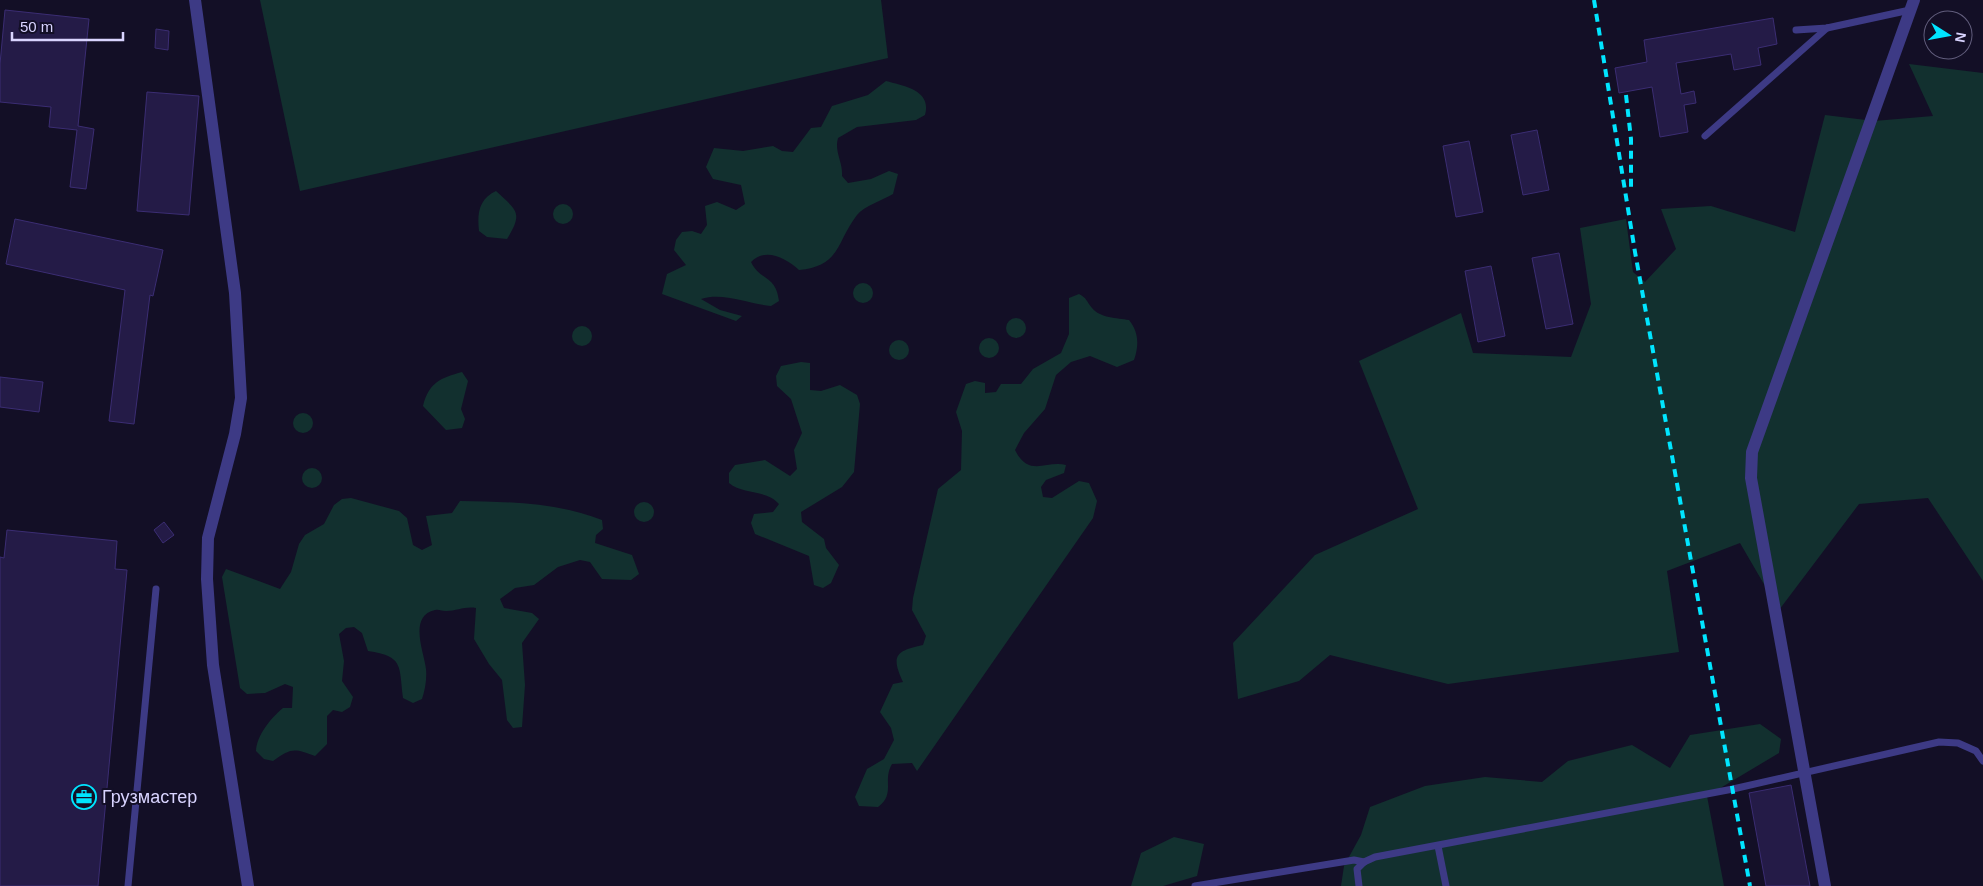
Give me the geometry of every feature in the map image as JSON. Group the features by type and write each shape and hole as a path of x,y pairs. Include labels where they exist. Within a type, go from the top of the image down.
{"street":[{"path":"196,0 235,293 241,398 235,434 208,538 207,579 214,665 248,886"},
{"path":"1825,886 1751,478 1752,452 1912,5"}],"lane":[{"path":"1796,30 1827,28 1912,5"},
{"path":"1705,136 1827,28"},
{"path":"128,886 156,588"},
{"path":"1359,886 1357,869 1364,862 1375,857 1804,774 1939,742 1958,743 1976,752 1983,761"},
{"path":"1438,846 1446,886"},
{"path":"1195,886 1354,860 1364,862"}],"green space":[{"path":"260,0 881,0 888,58 300,191"},
{"path":"1909,64 1983,73 1983,581 1928,498 1859,504 1779,610 1740,543 1667,571 1679,652 1448,684 1330,655 1299,681 1238,699 1233,643 1315,555 1418,509 1359,361 1461,313 1473,353 1571,357 1591,304 1580,228 1626,219 1633,272 1645,282 1676,249 1661,209 1711,206 1795,232 1825,115 1874,121 1933,116"},
{"path":"886,81 915,90 924,100 926,107 925,115 916,120 857,127 838,138 837,148 842,176 848,183 871,179 889,171 898,174 893,194 869,206 857,215 830,258 823,264 813,268 799,270 782,258 769,255 763,255 751,262 775,287 779,301 771,306 718,297 701,299 720,310 742,316 736,321 662,294 667,274 686,265 674,250 676,240 682,232 692,231 701,234 707,225 705,206 717,202 736,210 745,204 741,185 713,179 706,167 714,148 743,151 773,146 782,151 793,152 811,128 821,127 832,106 868,95"},
{"path":"496,191 513,207 515,212 515,223 507,239 487,237 479,231 478,218 480,207 490,194"},
{"path":"563,204 570,207 573,214 570,221 563,224 556,221 553,214 556,207"},
{"path":"863,283 870,286 873,293 870,300 863,303 856,300 853,293 856,286"},
{"path":"1079,294 1099,314 1129,320 1135,329 1137,339 1137,350 1134,360 1117,367 1090,356 1071,362 1056,375 1045,409 1024,433 1015,450 1020,458 1032,466 1066,465 1064,473 1046,480 1041,487 1043,497 1052,498 1079,481 1089,483 1097,501 1093,518 917,771 912,763 892,764 888,776 888,792 883,802 878,807 859,806 855,797 867,769 884,759 894,740 891,728 880,712 893,684 903,682 897,666 898,656 901,652 923,645 926,636 912,610 913,598 938,489 961,470 962,431 956,412 966,384 975,381 985,383 985,393 996,392 1001,384 1021,384 1033,369 1061,353 1069,334 1069,298"},
{"path":"1016,318 1023,321 1026,328 1023,335 1016,338 1009,335 1006,328 1009,321"},
{"path":"582,326 589,329 592,336 589,343 582,346 575,343 572,336 575,329"},
{"path":"989,338 996,341 999,348 996,355 989,358 982,355 979,348 982,341"},
{"path":"899,340 906,343 909,350 906,357 899,360 892,357 889,350 892,343"},
{"path":"801,362 810,363 810,390 821,391 840,385 857,395 860,404 854,472 842,487 801,512 802,522 824,539 826,548 839,565 831,583 823,588 814,585 809,556 755,534 751,523 754,514 773,512 779,504 768,496 735,487 729,483 729,473 735,465 765,460 790,476 797,469 794,450 802,433 791,399 777,386 776,376 781,366"},
{"path":"462,372 468,381 461,409 465,419 462,428 446,430 423,406 432,386 448,376"},
{"path":"303,413 310,416 313,423 310,430 303,433 296,430 293,423 296,416"},
{"path":"312,468 319,471 322,478 319,485 312,488 305,485 302,478 305,471"},
{"path":"351,498 399,511 407,518 413,545 422,550 432,545 426,516 452,513 460,501 532,504 585,514 602,520 603,529 596,535 595,543 632,555 639,574 631,580 602,579 590,562 580,560 558,567 534,585 515,588 500,599 504,608 532,613 539,619 522,643 525,685 522,727 513,728 507,720 502,680 489,664 474,639 476,608 436,610 427,614 422,619 420,627 426,673 426,684 422,699 413,703 403,698 398,664 388,656 368,651 362,633 354,627 346,628 339,634 344,661 342,681 353,697 350,707 342,712 333,710 327,716 327,744 315,756 293,751 273,761 264,759 256,751 259,739 269,722 278,712 283,708 292,708 293,687 285,684 265,693 247,694 240,688 222,577 226,569 280,589 291,572 299,544 305,535 324,524 334,505 342,499"},
{"path":"644,502 651,505 654,512 651,519 644,522 637,519 634,512 637,505"},
{"path":"1760,724 1781,739 1779,753 1707,796 1724,886 1341,886 1344,866 1361,835 1370,807 1425,786 1485,777 1542,782 1568,761 1632,745 1670,768 1690,735"},
{"path":"1174,837 1204,844 1197,876 1163,886 1131,886 1141,853"}],"building":[{"path":"5,10 89,19 78,126 94,129 86,189 70,187 77,130 49,127 51,107 0,102 0,64"},
{"path":"1773,18 1777,44 1758,48 1761,65 1734,70 1731,54 1676,63 1681,94 1694,91 1696,103 1684,105 1688,132 1660,137 1652,87 1619,93 1615,68 1647,62 1644,40"},
{"path":"156,29 169,31 168,50 155,48"},
{"path":"147,92 199,96 189,215 137,211"},
{"path":"1537,130 1549,190 1523,195 1511,135"},
{"path":"1469,141 1483,212 1456,217 1443,146"},
{"path":"15,219 163,250 153,296 150,295 134,424 109,421 125,290 6,264"},
{"path":"1559,253 1573,324 1546,329 1532,258"},
{"path":"1491,266 1505,336 1478,342 1465,271"},
{"path":"0,377 43,382 39,412 0,407"},
{"path":"164,522 174,535 163,543 154,530"},
{"path":"7,530 117,541 115,569 127,570 98,886 0,886 0,557 4,558"},
{"path":"1791,785 1810,886 1766,886 1749,793"}],"railway":[{"path":"1594,0 1635,252 1750,886"},
{"path":"1626,95 1631,139 1631,192"}],"place":[{"name":"Грузмастер","path":"84,797"}]}
